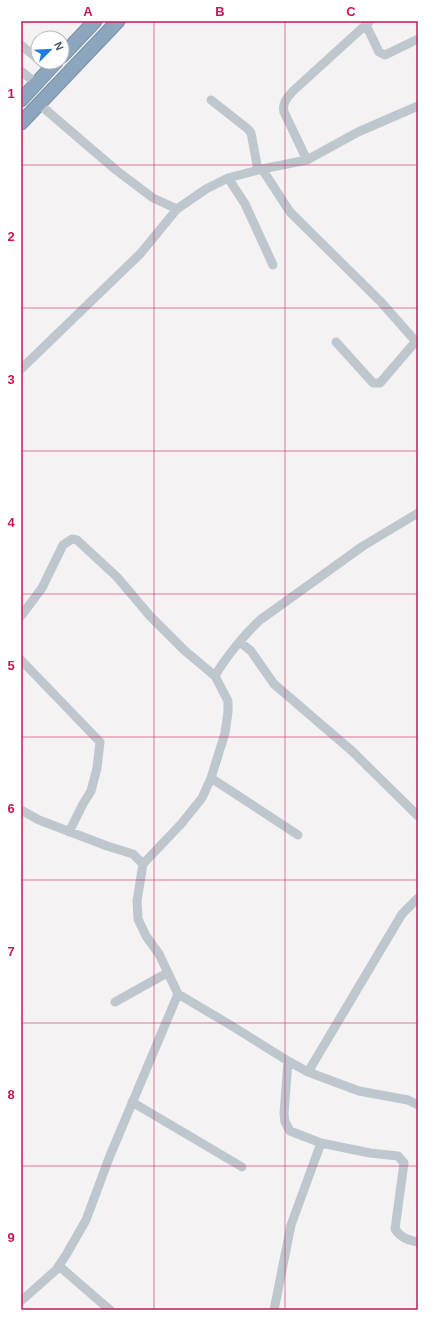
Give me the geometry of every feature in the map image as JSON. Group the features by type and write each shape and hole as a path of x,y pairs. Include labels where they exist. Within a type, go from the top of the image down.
{"highway":[{"path":"70,48 95,21"},
{"path":"21,122 118,21"},
{"path":"21,100 46,70"}],"street":[{"path":"307,160 284,112 283,107 285,100 293,91 368,23 380,52 385,55 418,40"},
{"path":"21,46 30,53"},
{"path":"21,71 36,83"},
{"path":"211,100 251,133 260,169 290,212 381,302 417,343 380,383 373,383 336,342"},
{"path":"38,104 116,170 153,198 177,209"},
{"path":"21,369 140,254 177,209 206,189 228,178 260,169 307,160 358,132 418,106"},
{"path":"228,178 245,204 273,265"},
{"path":"215,676 251,628 260,620 363,546 418,513"},
{"path":"21,616 42,588 63,545 72,539 77,540 117,577 150,616 184,650 215,676 228,701 228,712 224,733 211,778 202,798 164,844 143,864 138,901 138,919 146,936 159,954 178,994 308,1072 359,1091 408,1100 418,1104"},
{"path":"240,642 252,651 274,684 352,751 418,816"},
{"path":"21,660 100,742 97,768 91,791 69,832"},
{"path":"211,778 298,835"},
{"path":"21,810 39,820 69,832 133,854 143,864"},
{"path":"308,1072 402,914 418,898"},
{"path":"115,1002 168,973"},
{"path":"21,1301 56,1270 86,1220 109,1158 178,994"},
{"path":"288,1061 285,1122 290,1131 321,1143 370,1153 398,1156 404,1163 395,1229 407,1240 418,1242"},
{"path":"132,1102 242,1167"},
{"path":"274,1310 291,1225 321,1143"},
{"path":"59,1266 110,1310"}]}
